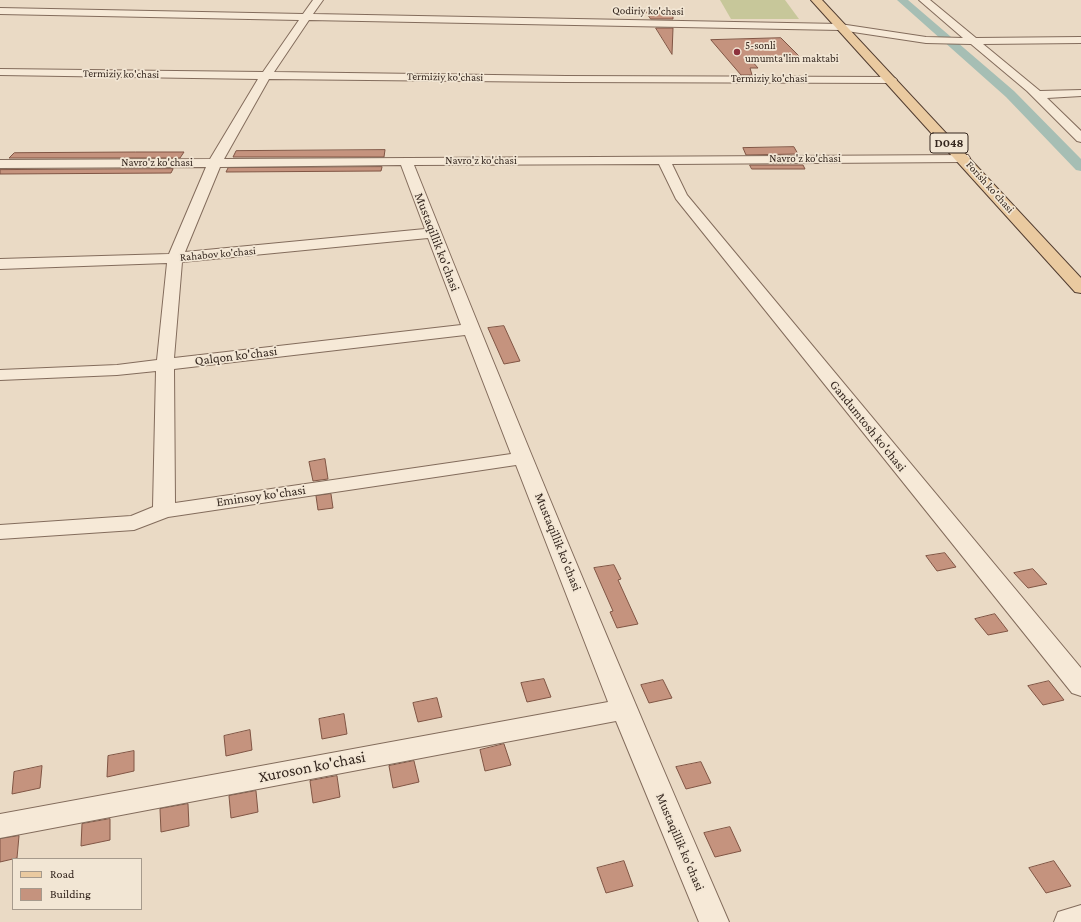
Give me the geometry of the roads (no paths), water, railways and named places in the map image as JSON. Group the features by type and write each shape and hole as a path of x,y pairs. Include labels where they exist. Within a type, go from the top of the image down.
{"main road":[{"name":"Forish ko'chasi","path":"816,0 1081,288"}],"street":[{"path":"164,511 166,364 175,258 215,162 266,75 318,0"},
{"path":"924,0 1036,95 1081,138"},
{"name":"Qodiriy ko'chasi","path":"0,11 840,27 926,40 1081,40"},
{"name":"Termiziy ko'chasi","path":"0,72 891,80"},
{"path":"1036,95 1081,93"},
{"name":"Navro'z ko'chasi","path":"0,164 963,158"},
{"name":"Gandumtosh ko'chasi","path":"664,160 681,196 1081,686"},
{"name":"Mustaqillik ko'chasi","path":"406,161 471,329 624,709 714,922"},
{"name":"Rahabov ko'chasi","path":"0,264 175,258 435,233"},
{"name":"Qalqon ko'chasi","path":"0,376 117,370 471,329"},
{"name":"Eminsoy ko'chasi","path":"0,532 134,523 164,511 524,458"},
{"name":"Xuroson ko'chasi","path":"0,826 624,709"},
{"path":"1069,922 1081,919"}],"waterway":[{"path":"902,0 1010,94 1081,167"}],"place":[{"name":"5-sonli umumta'lim maktabi","path":"737,52"}]}
